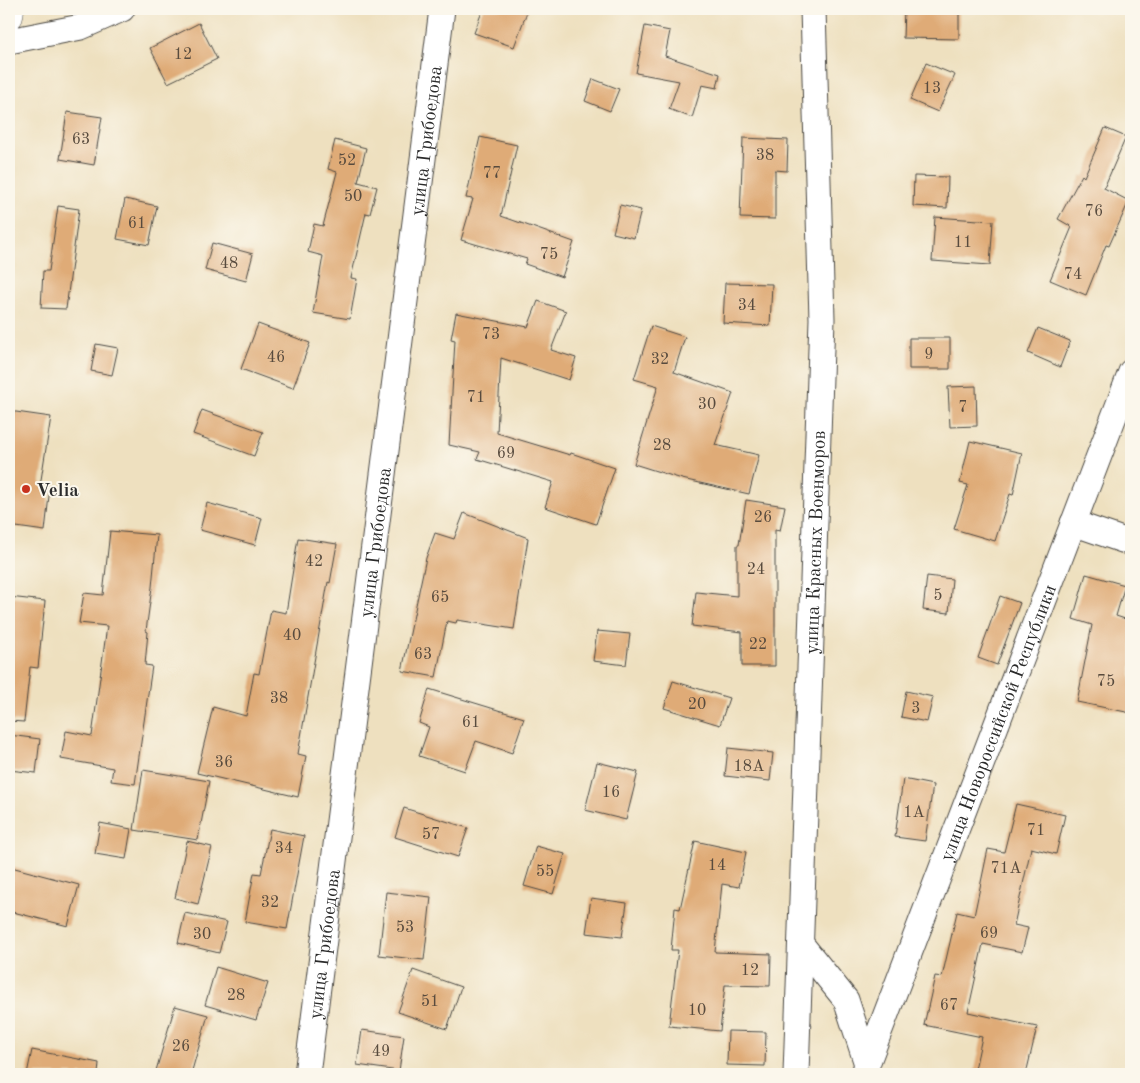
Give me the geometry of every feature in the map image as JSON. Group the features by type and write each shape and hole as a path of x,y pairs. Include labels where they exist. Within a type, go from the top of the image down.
{"street":[{"path":"9,16 10,9"},
{"path":"9,41 81,28 122,9"},
{"name":"улица Грибоедова","path":"307,1074 442,9"},
{"name":"улица Красных Военморов","path":"796,1074 822,319 813,9"},
{"name":"улица Новороссийской Республики","path":"866,1069 1131,372"},
{"path":"1073,523 1131,543"},
{"path":"801,944 846,1000 866,1069"}],"building":[{"path":"483,9 528,9 514,47 474,33"},
{"path":"904,9 959,9 959,39 903,38"},
{"path":"199,23 217,59 168,83 150,48"},
{"path":"645,26 670,31 665,56 720,74 717,88 702,85 692,118 669,109 679,81 636,73"},
{"path":"926,63 955,75 938,112 910,100"},
{"path":"593,79 619,89 610,111 585,101"},
{"path":"67,112 102,117 94,165 60,159"},
{"path":"1105,128 1126,137 1104,188 1129,201 1109,246 1106,245 1086,295 1050,280 1072,227 1058,219 1082,175 1084,177"},
{"path":"480,137 517,145 501,216 574,242 562,277 525,264 527,259 461,240 473,199 466,198"},
{"path":"743,138 788,140 787,171 775,170 775,219 740,218"},
{"path":"335,140 366,148 358,182 377,187 370,214 366,213 351,278 357,279 350,319 313,313 323,256 308,252 314,224 323,226 337,172 328,169"},
{"path":"914,176 948,177 947,208 913,206"},
{"path":"125,199 157,206 149,245 117,239"},
{"path":"620,205 641,210 634,238 613,233"},
{"path":"58,206 79,209 66,309 41,308 43,271 49,271"},
{"path":"935,217 993,221 990,265 932,261"},
{"path":"212,243 253,254 246,281 205,270"},
{"path":"725,283 772,284 770,326 723,323"},
{"path":"538,301 566,311 551,350 576,358 569,380 501,358 497,433 570,455 571,453 615,468 596,524 545,507 553,482 477,459 480,452 449,445 455,340 451,339 456,313 528,327"},
{"path":"258,324 310,343 293,388 241,369"},
{"path":"651,326 685,337 674,372 733,393 715,445 759,455 749,494 682,479 634,464 658,386 634,379"},
{"path":"1038,328 1070,341 1060,367 1028,353"},
{"path":"909,338 950,338 950,369 909,369"},
{"path":"96,344 118,348 112,375 91,371"},
{"path":"976,386 977,426 950,427 948,387"},
{"path":"202,410 263,432 254,456 193,434"},
{"path":"9,411 51,417 40,486 50,487 45,531 9,526"},
{"path":"970,441 1022,453 1013,495 1010,494 995,541 954,529 968,485 960,483"},
{"path":"746,500 785,506 780,531 775,530 775,666 742,666 742,632 692,626 696,592 737,596 737,545 739,545"},
{"path":"207,503 262,518 255,545 200,530"},
{"path":"464,513 528,538 514,629 457,620 456,623 447,621 436,677 402,671 426,558 435,533 454,539"},
{"path":"110,531 157,535 146,631 148,632 145,665 152,666 135,784 111,781 113,768 61,759 66,731 92,736 107,626 79,623 84,593 103,595"},
{"path":"298,538 337,544 330,583 328,582 298,754 306,756 298,797 197,773 213,707 246,716 254,673 259,674 271,610 286,613"},
{"path":"1086,574 1125,585 1116,616 1131,621 1131,713 1077,702 1092,625 1073,619"},
{"path":"927,576 952,579 949,613 923,610"},
{"path":"1000,596 1020,603 997,665 978,658"},
{"path":"9,597 45,601 38,668 30,667 24,722 9,721"},
{"path":"597,631 630,634 626,665 593,661"},
{"path":"673,681 729,698 720,725 664,708"},
{"path":"429,689 524,718 512,753 476,741 465,771 419,756 429,727 419,723"},
{"path":"906,691 933,697 927,722 901,717"},
{"path":"9,735 40,739 36,773 9,770"},
{"path":"728,748 773,753 770,781 725,776"},
{"path":"597,762 638,772 626,820 585,810"},
{"path":"143,770 209,781 198,840 134,830"},
{"path":"903,779 933,785 925,841 895,837"},
{"path":"1016,804 1065,815 1056,854 1031,848 1014,925 1028,928 1022,952 983,944 968,1012 1037,1027 1026,1074 974,1074 982,1037 924,1025 935,976 942,977 957,912 974,916 988,849 1004,852"},
{"path":"404,808 468,828 458,857 395,837"},
{"path":"100,823 131,829 126,859 95,854"},
{"path":"270,829 304,836 287,929 245,922 254,873 261,874"},
{"path":"187,841 212,847 198,904 175,898"},
{"path":"695,841 746,852 739,887 722,884 715,952 771,954 770,986 725,985 720,1031 669,1026 678,950 671,950 675,908 680,909"},
{"path":"536,846 565,854 553,894 524,886"},
{"path":"11,867 79,885 68,926 9,911"},
{"path":"386,892 431,897 424,960 379,955"},
{"path":"591,898 627,903 622,937 586,933"},
{"path":"185,913 227,922 219,953 178,943"},
{"path":"216,967 268,983 256,1020 205,1005"},
{"path":"413,970 461,987 447,1029 398,1012"},
{"path":"175,1006 208,1015 191,1074 155,1074"},
{"path":"362,1030 404,1036 399,1071 357,1065"},
{"path":"728,1031 766,1032 765,1066 727,1065"},
{"path":"32,1050 99,1063 98,1074 27,1074"}],"place":[{"name":"Velia","path":"26,489"}]}
